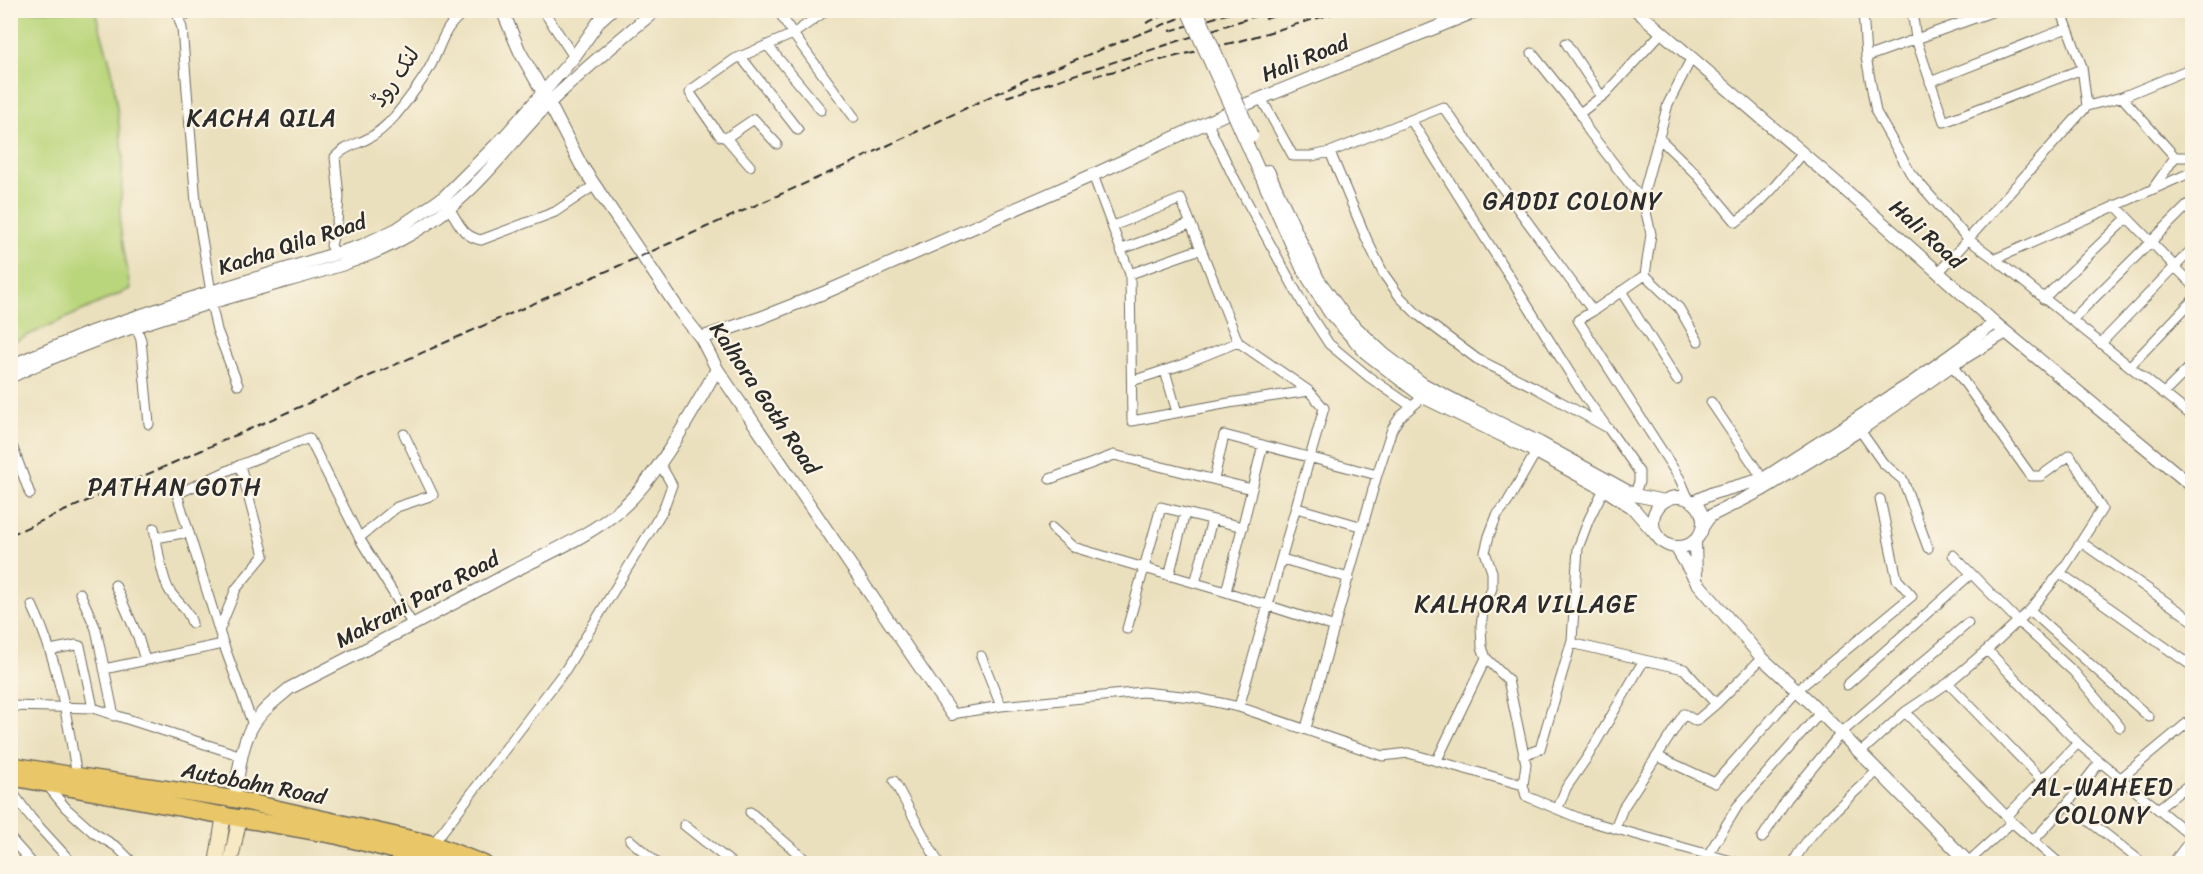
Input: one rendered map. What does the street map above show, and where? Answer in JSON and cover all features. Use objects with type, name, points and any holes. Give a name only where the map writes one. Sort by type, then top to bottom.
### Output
[{"type":"highway","name":"Autobahn Road","points":[[10,765],[234,799],[433,844],[484,864]]},
{"type":"highway","name":"Autobahn Road","points":[[10,777],[338,836],[442,862]]},
{"type":"main road","points":[[216,864],[232,816]]},
{"type":"main road","points":[[230,864],[232,816]]},
{"type":"street","points":[[194,10],[188,14],[177,12],[182,28],[196,203],[217,330],[238,385]]},
{"type":"street","name":"لنک روڈ","points":[[335,255],[331,245],[337,222],[339,197],[335,157],[342,149],[369,138],[394,117],[432,63],[445,30],[454,19],[467,10]]},
{"type":"street","name":"Kalhora Goth Road","points":[[502,10],[520,52],[581,165],[681,313],[701,338],[717,369],[952,714]]},
{"type":"street","points":[[543,10],[574,57]]},
{"type":"street","name":"Kacha Qila Road","points":[[10,366],[91,332],[211,297],[330,268],[379,250],[418,229],[449,208],[489,168],[546,97],[600,20],[611,10]]},
{"type":"street","points":[[546,97],[656,10]]},
{"type":"street","points":[[778,10],[854,117]]},
{"type":"street","points":[[750,166],[726,138],[720,136],[690,93],[691,90],[741,57],[793,34],[827,10]]},
{"type":"street","points":[[1187,10],[1318,279],[1346,318],[1384,354],[1423,384],[1540,443],[1634,495],[1665,501],[1681,497],[1691,501],[1763,479],[1857,426],[1995,323]]},
{"type":"street","points":[[1197,10],[1302,268],[1330,313],[1366,353],[1423,397],[1536,452],[1604,489],[1632,507],[1659,538],[1670,546],[1683,547],[1695,541]]},
{"type":"street","name":"Hali Road","points":[[701,338],[820,294],[1093,175],[1247,104],[1479,10]]},
{"type":"street","name":"Hali Road","points":[[1636,10],[1995,323],[2193,486]]},
{"type":"street","points":[[1863,10],[1866,57],[1876,112],[1911,174],[1969,240],[2043,299],[2073,319],[2193,416]]},
{"type":"street","points":[[1912,10],[1916,39],[1944,122],[2082,69]]},
{"type":"street","points":[[1866,57],[1997,10]]},
{"type":"street","points":[[2061,10],[2082,69],[2087,106]]},
{"type":"street","points":[[1930,81],[2067,28]]},
{"type":"street","points":[[1580,113],[1601,96],[1662,32]]},
{"type":"street","points":[[1566,43],[1601,96]]},
{"type":"street","points":[[584,45],[597,46],[598,58]]},
{"type":"street","points":[[767,45],[820,110]]},
{"type":"street","points":[[1532,53],[1580,113],[1588,130],[1646,204]]},
{"type":"street","points":[[741,57],[798,130]]},
{"type":"street","points":[[1690,59],[1668,104],[1646,188],[1651,234],[1645,274],[1578,320],[1680,479],[1691,501],[1700,511],[1703,526]]},
{"type":"street","points":[[1939,272],[2087,106],[2122,97],[2193,68]]},
{"type":"street","name":"Kacha Qila Road","points":[[10,377],[50,357],[211,297],[380,238],[444,197],[546,97]]},
{"type":"street","points":[[2122,97],[2175,157],[2193,157]]},
{"type":"street","points":[[1261,98],[1293,156],[1312,156],[1330,152],[1443,107],[1593,311]]},
{"type":"street","points":[[726,138],[754,118],[777,144]]},
{"type":"street","points":[[1411,120],[1583,394],[1639,472],[1639,482],[1634,495]]},
{"type":"street","points":[[1207,122],[1233,176],[1303,304],[1329,344],[1369,378],[1411,406]]},
{"type":"street","points":[[1659,138],[1697,175],[1736,222],[1770,194],[1802,153]]},
{"type":"street","points":[[1330,152],[1383,273],[1418,315],[1477,359],[1608,428]]},
{"type":"street","points":[[2152,189],[2175,157]]},
{"type":"street","points":[[1995,259],[2193,172]]},
{"type":"street","points":[[1093,175],[1130,274],[1132,421],[1309,391]]},
{"type":"street","points":[[449,208],[465,233],[470,238],[481,240],[555,212],[595,185]]},
{"type":"street","points":[[1113,226],[1180,199],[1238,342],[1309,391],[1324,408],[1239,707]]},
{"type":"street","points":[[2073,319],[2193,201]]},
{"type":"street","points":[[2115,205],[2193,284]]},
{"type":"street","points":[[2043,299],[2127,218]]},
{"type":"street","points":[[1122,249],[1190,224]]},
{"type":"street","points":[[1130,274],[1200,249]]},
{"type":"street","points":[[2102,342],[2193,249]]},
{"type":"street","points":[[1645,274],[1678,308],[1698,341]]},
{"type":"street","points":[[1621,291],[1677,380]]},
{"type":"street","points":[[2130,366],[2193,301]]},
{"type":"street","points":[[136,326],[141,340],[148,424]]},
{"type":"street","points":[[1696,580],[1695,541],[1710,516],[1762,490],[1857,426],[2006,332]]},
{"type":"street","points":[[1132,381],[1165,371],[1238,342]]},
{"type":"street","points":[[1860,753],[1905,712],[1948,683],[1987,650],[2030,609],[2060,573],[2102,509],[2070,455],[2041,476],[2031,476],[1952,365]]},
{"type":"street","points":[[2164,393],[2193,365]]},
{"type":"street","name":"Makrani Para Road","points":[[234,799],[242,756],[253,725],[271,704],[290,688],[413,625],[603,522],[622,507],[641,487],[683,427],[717,369]]},
{"type":"street","points":[[1165,371],[1177,412]]},
{"type":"street","points":[[1306,728],[1392,429],[1411,406],[1423,397]]},
{"type":"street","points":[[1711,402],[1763,479]]},
{"type":"street","points":[[1857,426],[1883,463],[1903,480],[1928,548]]},
{"type":"street","points":[[359,538],[397,507],[433,495],[404,434]]},
{"type":"street","points":[[1214,479],[1224,435],[1377,475]]},
{"type":"street","points":[[253,725],[223,644],[177,494],[240,465],[309,438],[359,538],[413,625]]},
{"type":"street","points":[[10,440],[30,494]]},
{"type":"street","points":[[1226,592],[1263,445]]},
{"type":"street","points":[[1536,452],[1507,503],[1497,515],[1485,552],[1492,572],[1492,588],[1482,612],[1481,626],[1482,647],[1486,658],[1508,680],[1526,764],[1523,785],[1526,796],[1581,819],[1742,864]]},
{"type":"street","points":[[1050,479],[1114,454],[1252,489]]},
{"type":"street","points":[[433,844],[566,669],[663,510],[672,485],[659,462]]},
{"type":"street","points":[[219,631],[236,589],[264,555],[240,465]]},
{"type":"street","points":[[1524,754],[1540,749],[1571,643],[1578,548],[1604,489]]},
{"type":"street","points":[[1658,756],[1715,783],[1797,690],[1912,596],[1897,579],[1880,499]]},
{"type":"street","points":[[1659,538],[1655,530],[1655,513],[1665,501]]},
{"type":"street","points":[[1127,629],[1161,507],[1243,527]]},
{"type":"street","points":[[1297,508],[1363,527]]},
{"type":"street","points":[[1169,576],[1185,513]]},
{"type":"street","points":[[1195,583],[1212,519]]},
{"type":"street","points":[[1052,528],[1073,547],[1335,627]]},
{"type":"street","points":[[188,532],[155,533],[165,582],[170,591],[185,606],[192,623]]},
{"type":"street","points":[[2081,542],[2193,620]]},
{"type":"street","points":[[1676,547],[1696,580],[1762,658],[1820,712],[1969,863],[2078,743]]},
{"type":"street","points":[[1953,555],[2018,621],[2074,672],[2120,727]]},
{"type":"street","points":[[1282,559],[1349,578]]},
{"type":"street","points":[[2060,573],[2193,666]]},
{"type":"street","points":[[1846,685],[1971,574]]},
{"type":"street","points":[[115,585],[138,637],[145,660]]},
{"type":"street","points":[[80,593],[96,629],[114,716]]},
{"type":"street","points":[[32,605],[45,633],[65,706],[76,776]]},
{"type":"street","points":[[2030,609],[2150,717]]},
{"type":"street","points":[[1762,838],[1787,800],[1841,733],[1968,624]]},
{"type":"street","points":[[1571,643],[1684,669],[1716,704]]},
{"type":"street","points":[[104,669],[223,644]]},
{"type":"street","points":[[50,650],[80,646],[93,708]]},
{"type":"street","points":[[1987,650],[2078,743],[2193,837],[2172,864]]},
{"type":"street","points":[[981,656],[1001,706]]},
{"type":"street","points":[[1437,760],[1486,658]]},
{"type":"street","points":[[1615,828],[1623,808],[1684,714],[1696,722],[1762,658]]},
{"type":"street","points":[[1558,808],[1566,788],[1588,756],[1644,660]]},
{"type":"street","points":[[1948,683],[2042,780]]},
{"type":"street","points":[[952,714],[1001,706],[1143,692],[1192,696],[1239,707],[1306,728],[1383,756],[1408,753],[1523,785]]},
{"type":"street","points":[[10,706],[93,708],[242,756]]},
{"type":"street","points":[[1708,855],[1737,807],[1820,712]]},
{"type":"street","points":[[1905,712],[2009,819],[2060,864]]},
{"type":"street","points":[[2121,778],[2193,718]]},
{"type":"street","points":[[2034,840],[2067,804],[2100,762]]},
{"type":"street","points":[[1793,864],[1798,852],[1822,825],[1877,771]]},
{"type":"street","points":[[894,781],[939,864]]},
{"type":"street","points":[[2159,808],[2193,782]]},
{"type":"street","points":[[46,783],[66,808],[94,833],[117,847],[134,864]]},
{"type":"street","points":[[10,789],[31,818],[73,864]]},
{"type":"street","points":[[2067,804],[2144,864]]},
{"type":"street","points":[[750,812],[808,863]]},
{"type":"street","points":[[684,825],[733,864]]},
{"type":"street","points":[[10,838],[33,864]]},
{"type":"street","points":[[630,840],[658,864]]},
{"type":"green space","points":[[10,11],[95,11],[112,70],[123,155],[120,225],[130,289],[11,343]]},
{"type":"railway","points":[[1146,23],[1176,10]]},
{"type":"railway","points":[[10,535],[849,164],[1027,79],[1200,10]]},
{"type":"railway","points":[[1170,31],[1240,10]]},
{"type":"railway","points":[[1006,97],[1274,10]]},
{"type":"railway","points":[[1265,19],[1294,10]]},
{"type":"railway","points":[[1094,76],[1239,41],[1346,10]]},
{"type":"district","name":"KACHA QILA","points":[[262,118]]},
{"type":"district","name":"GADDI COLONY","points":[[1573,201]]},
{"type":"district","name":"PATHAN GOTH","points":[[175,487]]},
{"type":"district","name":"KALHORA VILLAGE","points":[[1526,604]]},
{"type":"district","name":"AL-WAHEED COLONY","points":[[2103,801]]}]
